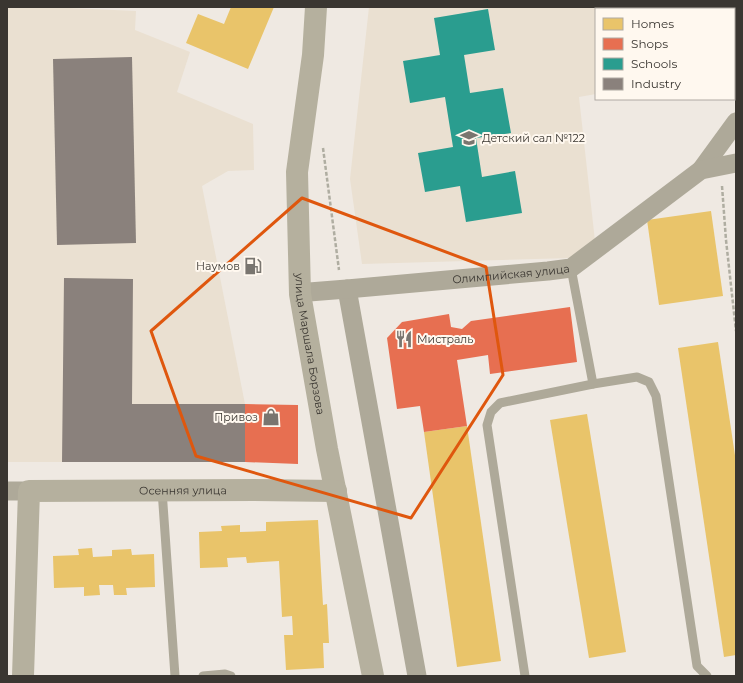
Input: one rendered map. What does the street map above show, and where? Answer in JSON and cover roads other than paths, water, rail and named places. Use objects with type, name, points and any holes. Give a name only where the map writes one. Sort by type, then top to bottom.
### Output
[{"type":"main road","name":"улица Маршала Борзова","points":[[316,7],[313,55],[297,172],[300,294],[327,449],[372,676]]},
{"type":"main road","name":"Осенняя улица","points":[[29,491],[336,491]]},
{"type":"main road","points":[[23,676],[29,491]]},
{"type":"street","points":[[702,170],[736,122]]},
{"type":"street","name":"Олимпийская улица","points":[[300,294],[571,268],[702,170],[728,164]]},
{"type":"street","points":[[347,289],[417,676]]},
{"type":"street","name":"Осенняя улица","points":[[7,491],[29,491]]},
{"type":"lane","points":[[571,268],[593,384]]},
{"type":"lane","points":[[525,676],[487,425],[491,412],[500,403],[593,384],[637,377],[648,382],[656,396],[697,666],[707,676]]},
{"type":"lane","points":[[162,490],[175,676]]},
{"type":"lane","points":[[203,676],[225,674],[231,676]]},
{"type":"place","name":"Детский сал №122","points":[[469,138]]},
{"type":"place","name":"Наумов","points":[[253,266]]},
{"type":"place","name":"Мистраль","points":[[404,339]]},
{"type":"place","name":"Привоз","points":[[271,417]]}]
